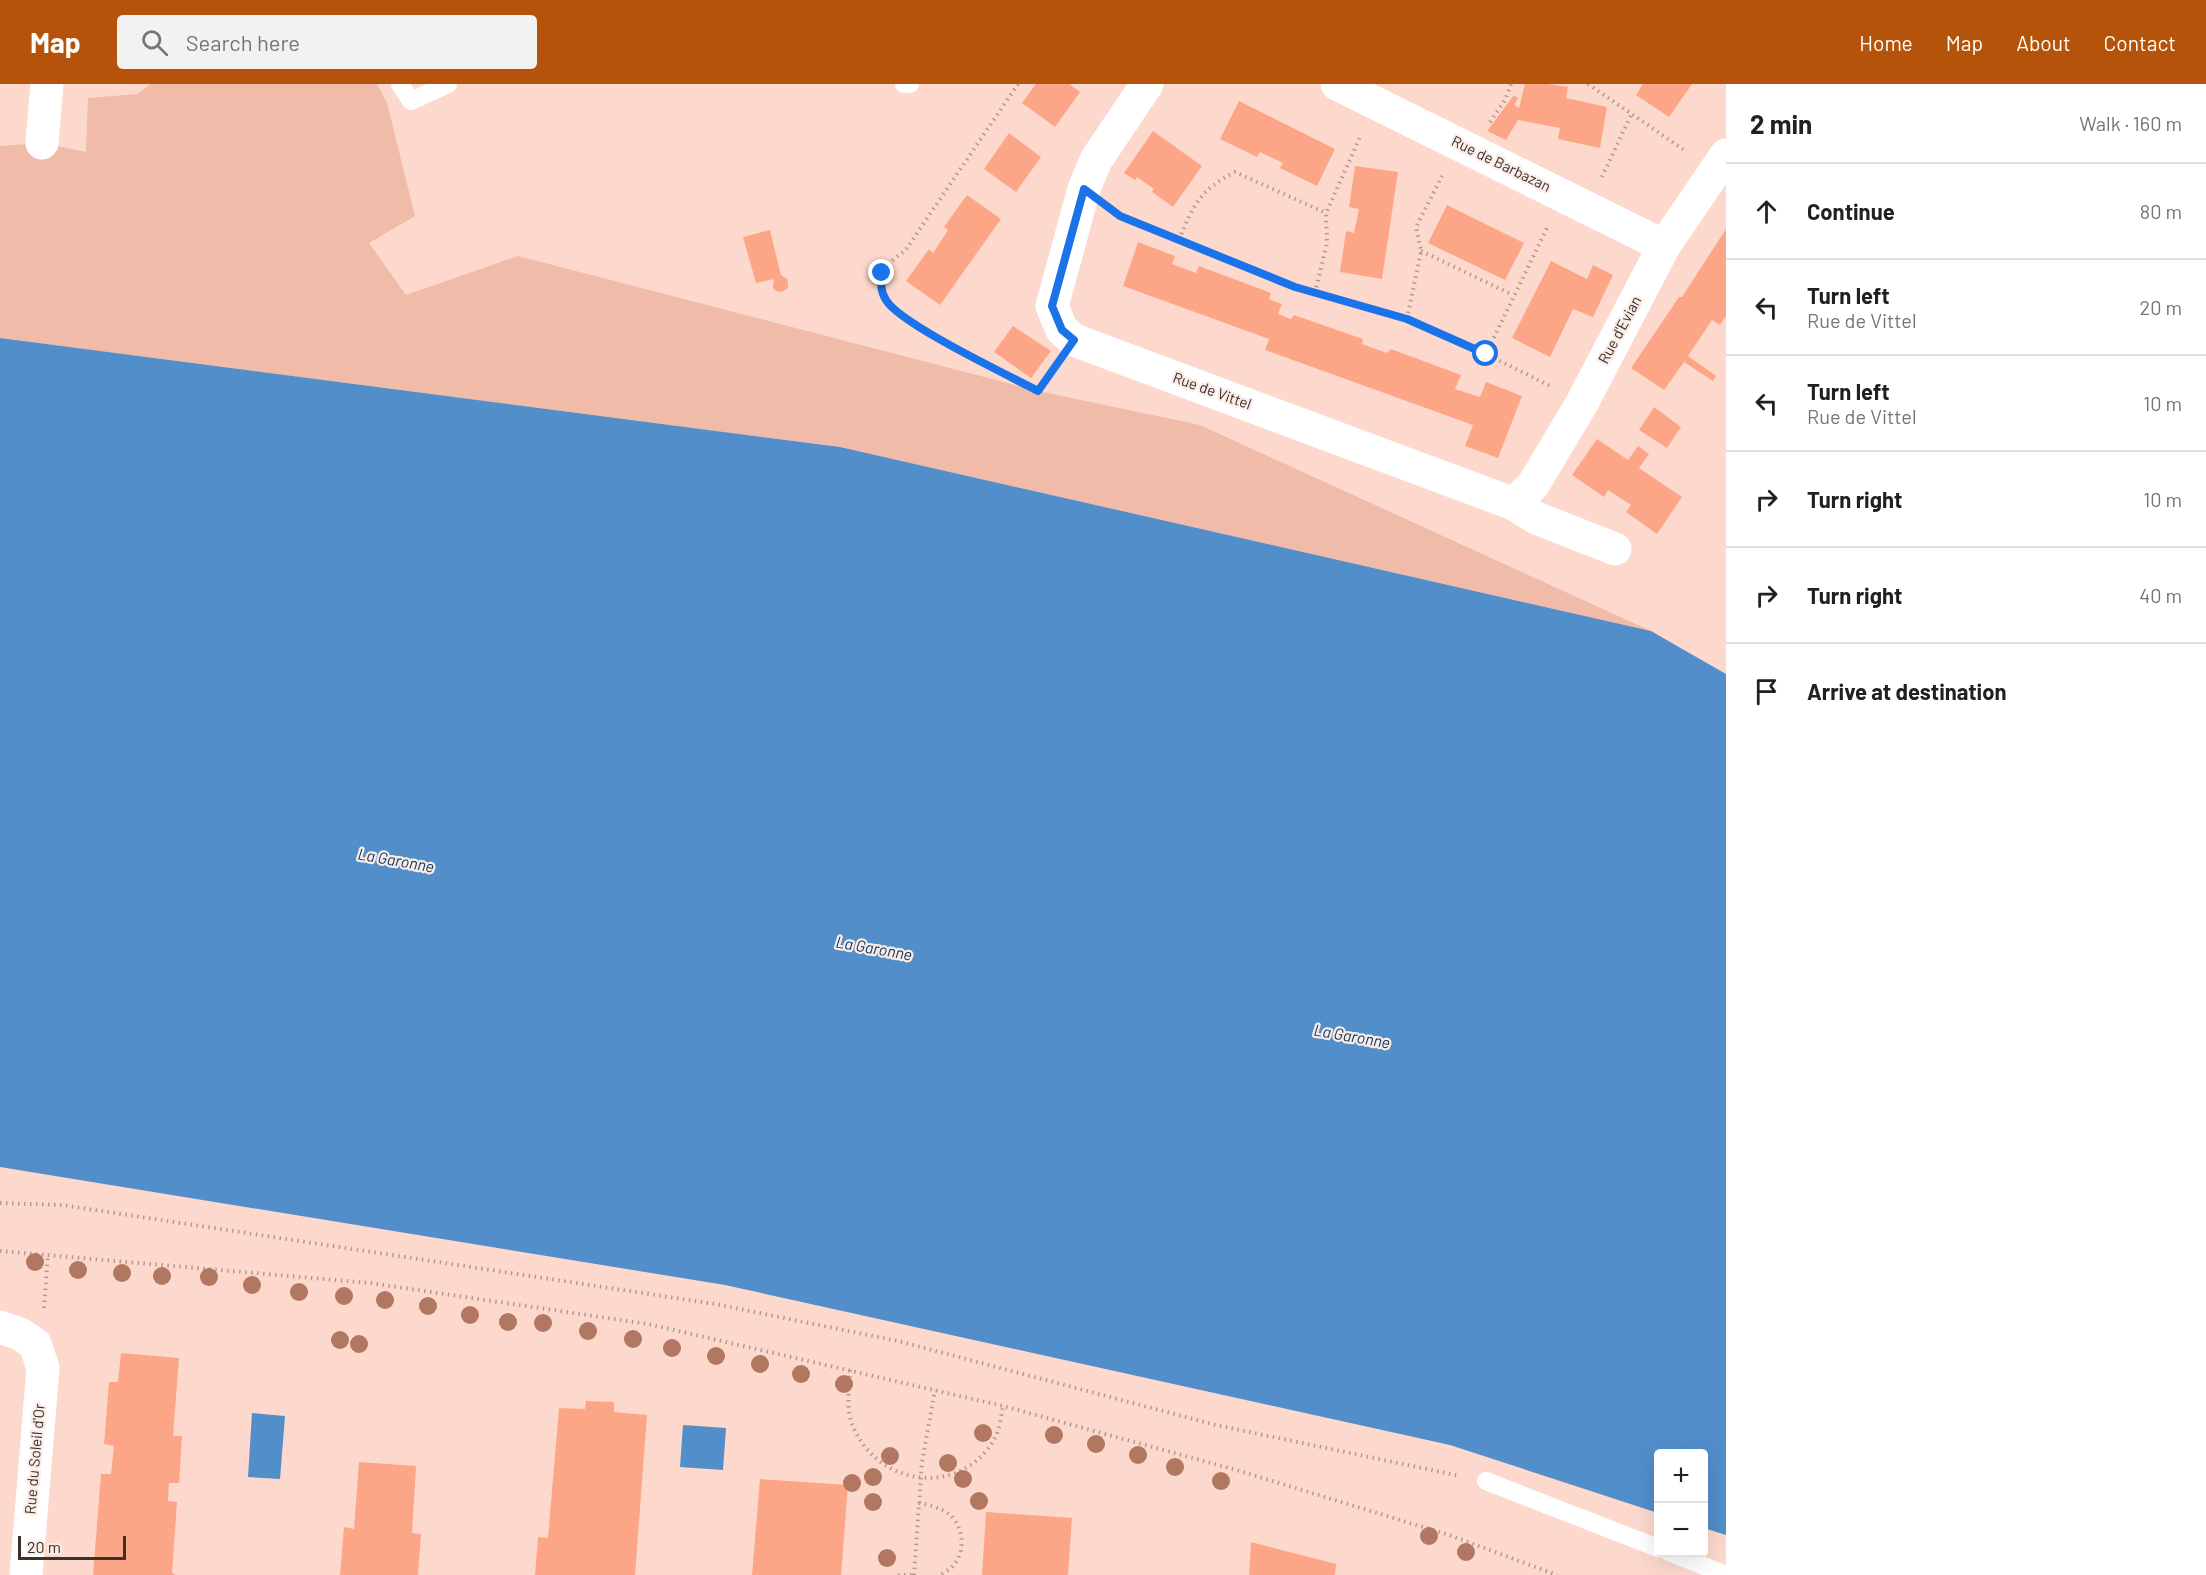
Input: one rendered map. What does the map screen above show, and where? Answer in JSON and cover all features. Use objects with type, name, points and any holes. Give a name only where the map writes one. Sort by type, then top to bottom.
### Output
[{"type":"street","points":[[42,143],[47,84]]},
{"type":"street","points":[[1074,340],[1062,330],[1052,306],[1084,189],[1096,160],[1147,84]]},
{"type":"street","name":"Rue de Barbazan","points":[[1336,84],[1664,246]]},
{"type":"street","name":"Rue d'Evian","points":[[1514,504],[1533,485],[1582,403],[1664,246],[1720,163]]},
{"type":"street","name":"Rue de Vittel","points":[[1074,340],[1514,504],[1536,518],[1615,549]]},
{"type":"street","points":[[0,1327],[20,1334],[39,1329]]},
{"type":"street","name":"Rue du Soleil d'Or","points":[[26,1575],[43,1368],[39,1329]]},
{"type":"lane","points":[[400,84],[411,101],[448,84]]},
{"type":"lane","points":[[904,84],[910,84]]},
{"type":"lane","points":[[1486,1481],[1654,1546]]},
{"type":"lane","points":[[1681,1557],[1726,1575]]},
{"type":"path","points":[[1018,84],[905,251],[891,259],[882,273],[881,287],[886,301],[909,321],[1038,391],[1074,340]]},
{"type":"path","points":[[1407,319],[1421,250],[1416,227],[1465,146],[1506,100],[1511,84]]},
{"type":"path","points":[[1588,84],[1632,115],[1720,163]]},
{"type":"path","points":[[1315,293],[1327,243],[1326,213],[1376,103]]},
{"type":"path","points":[[1486,354],[1513,295],[1632,115]]},
{"type":"path","points":[[1179,240],[1191,209],[1216,182],[1235,172],[1326,213]]},
{"type":"path","points":[[1084,189],[1120,216],[1295,287],[1407,319],[1486,354],[1582,403]]},
{"type":"path","points":[[1421,250],[1513,295]]},
{"type":"path","points":[[0,1203],[62,1205],[715,1304],[898,1341],[1216,1425],[1486,1481]]},
{"type":"path","points":[[0,1251],[382,1285],[648,1324],[1003,1406],[1251,1474],[1449,1535],[1557,1575]]},
{"type":"path","points":[[39,1329],[48,1254]]},
{"type":"path","points":[[850,1370],[850,1419],[863,1445],[878,1461],[894,1472],[920,1479],[952,1475],[982,1454],[996,1437],[1003,1406]]},
{"type":"path","points":[[898,1575],[913,1575],[920,1479],[935,1390]]},
{"type":"path","points":[[919,1503],[950,1515],[960,1529],[962,1544],[960,1555],[953,1566],[941,1575]]},
{"type":"shaded area","points":[[150,84],[377,84],[387,103],[415,216],[369,243],[406,295],[518,256],[1038,391],[1200,425],[1651,631],[840,447],[0,338],[0,146],[42,143],[86,152],[88,98],[138,94]]},
{"type":"water","name":"La Garonne","points":[[0,338],[840,447],[1651,631],[1726,674],[1726,1535],[1708,1529],[1708,1449],[1654,1449],[1654,1512],[1450,1445],[725,1285],[0,1167]]},
{"type":"water","points":[[252,1413],[285,1416],[280,1479],[248,1477]]},
{"type":"water","points":[[683,1425],[726,1428],[723,1470],[680,1467]]},
{"type":"building","points":[[1036,84],[1069,84],[1080,92],[1055,127],[1022,103]]},
{"type":"building","points":[[1525,84],[1568,87],[1566,98],[1607,107],[1600,148],[1558,139],[1560,128],[1518,120],[1506,140],[1487,131],[1514,95],[1518,98],[1514,105],[1519,108]]},
{"type":"building","points":[[1643,84],[1692,84],[1669,117],[1636,95]]},
{"type":"building","points":[[1239,101],[1335,149],[1317,186],[1280,168],[1283,163],[1260,152],[1257,157],[1220,139]]},
{"type":"building","points":[[1153,131],[1202,166],[1173,207],[1152,192],[1154,189],[1137,177],[1135,180],[1124,173]]},
{"type":"building","points":[[1009,133],[1041,157],[1016,192],[984,169]]},
{"type":"building","points":[[1355,166],[1398,172],[1382,279],[1340,272],[1346,231],[1354,233],[1359,209],[1349,207]]},
{"type":"building","points":[[967,195],[1001,219],[940,305],[906,281],[929,249],[933,253],[948,230],[944,227]]},
{"type":"building","points":[[1447,205],[1524,243],[1505,280],[1428,243]]},
{"type":"building","points":[[1726,229],[1726,316],[1720,325],[1712,320],[1688,356],[1716,376],[1713,381],[1684,362],[1664,390],[1631,368],[1679,297],[1682,297]]},
{"type":"building","points":[[770,230],[781,275],[787,279],[788,283],[788,288],[782,292],[773,288],[774,279],[756,283],[743,237]]},
{"type":"building","points":[[1138,242],[1175,256],[1172,264],[1196,273],[1199,266],[1271,293],[1269,299],[1282,304],[1278,314],[1291,319],[1294,315],[1363,339],[1362,344],[1387,353],[1391,349],[1461,375],[1455,389],[1480,397],[1486,382],[1522,396],[1498,458],[1465,446],[1473,425],[1265,350],[1269,339],[1123,286]]},
{"type":"building","points":[[1551,261],[1587,279],[1593,265],[1613,275],[1593,317],[1573,309],[1550,357],[1512,338]]},
{"type":"building","points":[[1013,326],[1051,351],[1031,378],[994,352]]},
{"type":"building","points":[[1654,407],[1681,427],[1667,448],[1639,430]]},
{"type":"building","points":[[1597,439],[1628,460],[1638,446],[1649,454],[1639,468],[1682,497],[1657,534],[1626,512],[1631,505],[1608,490],[1604,497],[1572,475]]},
{"type":"building","points":[[121,1353],[179,1358],[173,1436],[182,1436],[179,1483],[169,1483],[168,1501],[177,1502],[172,1573],[176,1575],[93,1575],[101,1474],[111,1474],[114,1446],[104,1444],[109,1382],[118,1382]]},
{"type":"building","points":[[586,1401],[614,1402],[614,1412],[647,1415],[635,1575],[535,1575],[538,1537],[548,1538],[559,1408],[585,1409]]},
{"type":"building","points":[[359,1462],[416,1466],[412,1533],[421,1534],[418,1575],[340,1575],[344,1527],[354,1529]]},
{"type":"building","points":[[760,1479],[848,1485],[841,1575],[752,1575]]},
{"type":"building","points":[[986,1512],[1072,1518],[1068,1575],[982,1575]]},
{"type":"building","points":[[1251,1542],[1336,1564],[1335,1575],[1249,1575]]},
{"type":"route","points":[[882,273],[881,287],[886,301],[909,321],[1038,391],[1074,340],[1062,330],[1052,306],[1084,189],[1120,216],[1295,287],[1407,319],[1486,354]]}]
